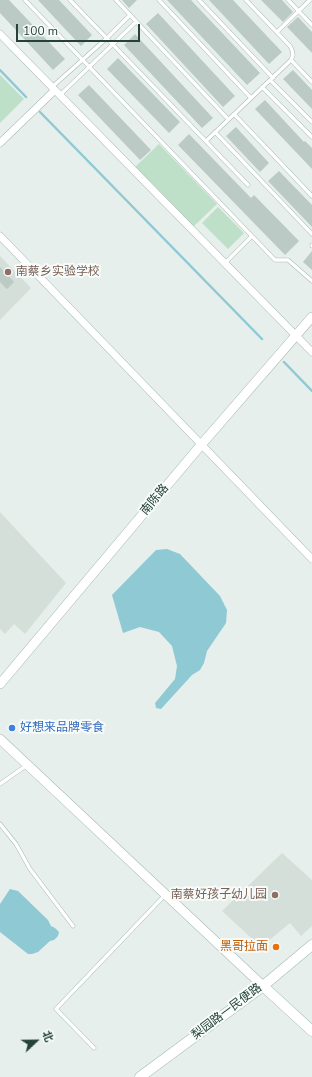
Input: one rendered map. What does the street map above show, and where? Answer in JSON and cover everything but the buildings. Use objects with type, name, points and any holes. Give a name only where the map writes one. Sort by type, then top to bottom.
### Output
[{"type":"main road","name":"梨园路一民便路","points":[[140,1077],[263,986],[312,944]]},
{"type":"main road","points":[[263,986],[312,1031]]},
{"type":"street","points":[[0,34],[312,352]]},
{"type":"street","points":[[0,143],[56,91]]},
{"type":"street","points":[[0,236],[312,559]]},
{"type":"street","name":"南陈路","points":[[0,684],[201,445],[312,316]]},
{"type":"street","points":[[0,739],[263,986]]},
{"type":"lane","points":[[24,0],[275,260],[288,260],[312,281]]},
{"type":"lane","points":[[70,0],[248,185]]},
{"type":"lane","points":[[116,0],[228,119]]},
{"type":"lane","points":[[160,0],[251,98]]},
{"type":"lane","points":[[199,0],[312,122]]},
{"type":"lane","points":[[206,141],[272,79],[291,60],[293,55],[290,46],[246,0]]},
{"type":"lane","points":[[288,0],[312,25]]},
{"type":"lane","points":[[277,32],[310,0]]},
{"type":"lane","points":[[56,91],[82,60],[130,15]]},
{"type":"lane","points":[[56,91],[89,67],[136,22]]},
{"type":"lane","points":[[291,60],[312,82]]},
{"type":"lane","points":[[262,87],[312,137]]},
{"type":"lane","points":[[234,114],[312,196]]},
{"type":"lane","points":[[215,132],[312,234]]},
{"type":"lane","points":[[225,263],[252,236]]},
{"type":"lane","points":[[0,784],[28,765]]},
{"type":"lane","points":[[0,824],[16,844],[30,869],[73,926]]},
{"type":"lane","points":[[94,1048],[56,1009],[166,894]]},
{"type":"shaded area","name":"南蔡乡实验学校","points":[[0,256],[31,288],[0,320]]},
{"type":"shaded area","points":[[0,512],[66,583],[25,634],[14,624],[5,634],[0,629]]},
{"type":"shaded area","name":"南蔡好孩子幼儿园","points":[[282,853],[312,880],[312,926],[301,936],[290,923],[261,947],[222,911]]},
{"type":"green space","points":[[0,75],[24,99],[0,123]]},
{"type":"green space","points":[[159,144],[217,204],[193,227],[135,167]]},
{"type":"green space","points":[[218,207],[244,233],[228,249],[202,223]]},
{"type":"water","points":[[167,549],[180,554],[220,596],[227,610],[226,623],[207,651],[204,663],[200,670],[192,675],[161,709],[156,708],[155,703],[175,679],[177,666],[172,646],[159,632],[140,627],[123,633],[112,595],[156,550]]},
{"type":"water","points":[[10,889],[18,891],[48,920],[51,926],[59,932],[58,936],[54,940],[50,941],[38,952],[28,954],[0,932],[0,904]]},
{"type":"waterway","points":[[0,70],[26,97]]},
{"type":"waterway","points":[[40,112],[262,339]]},
{"type":"waterway","points":[[284,362],[312,391]]},
{"type":"place","name":"南蔡乡实验学校","points":[[8,272]]},
{"type":"place","name":"好想来品牌零食","points":[[12,728]]},
{"type":"place","name":"南蔡好孩子幼儿园","points":[[275,895]]},
{"type":"place","name":"黑哥拉面","points":[[276,947]]}]
